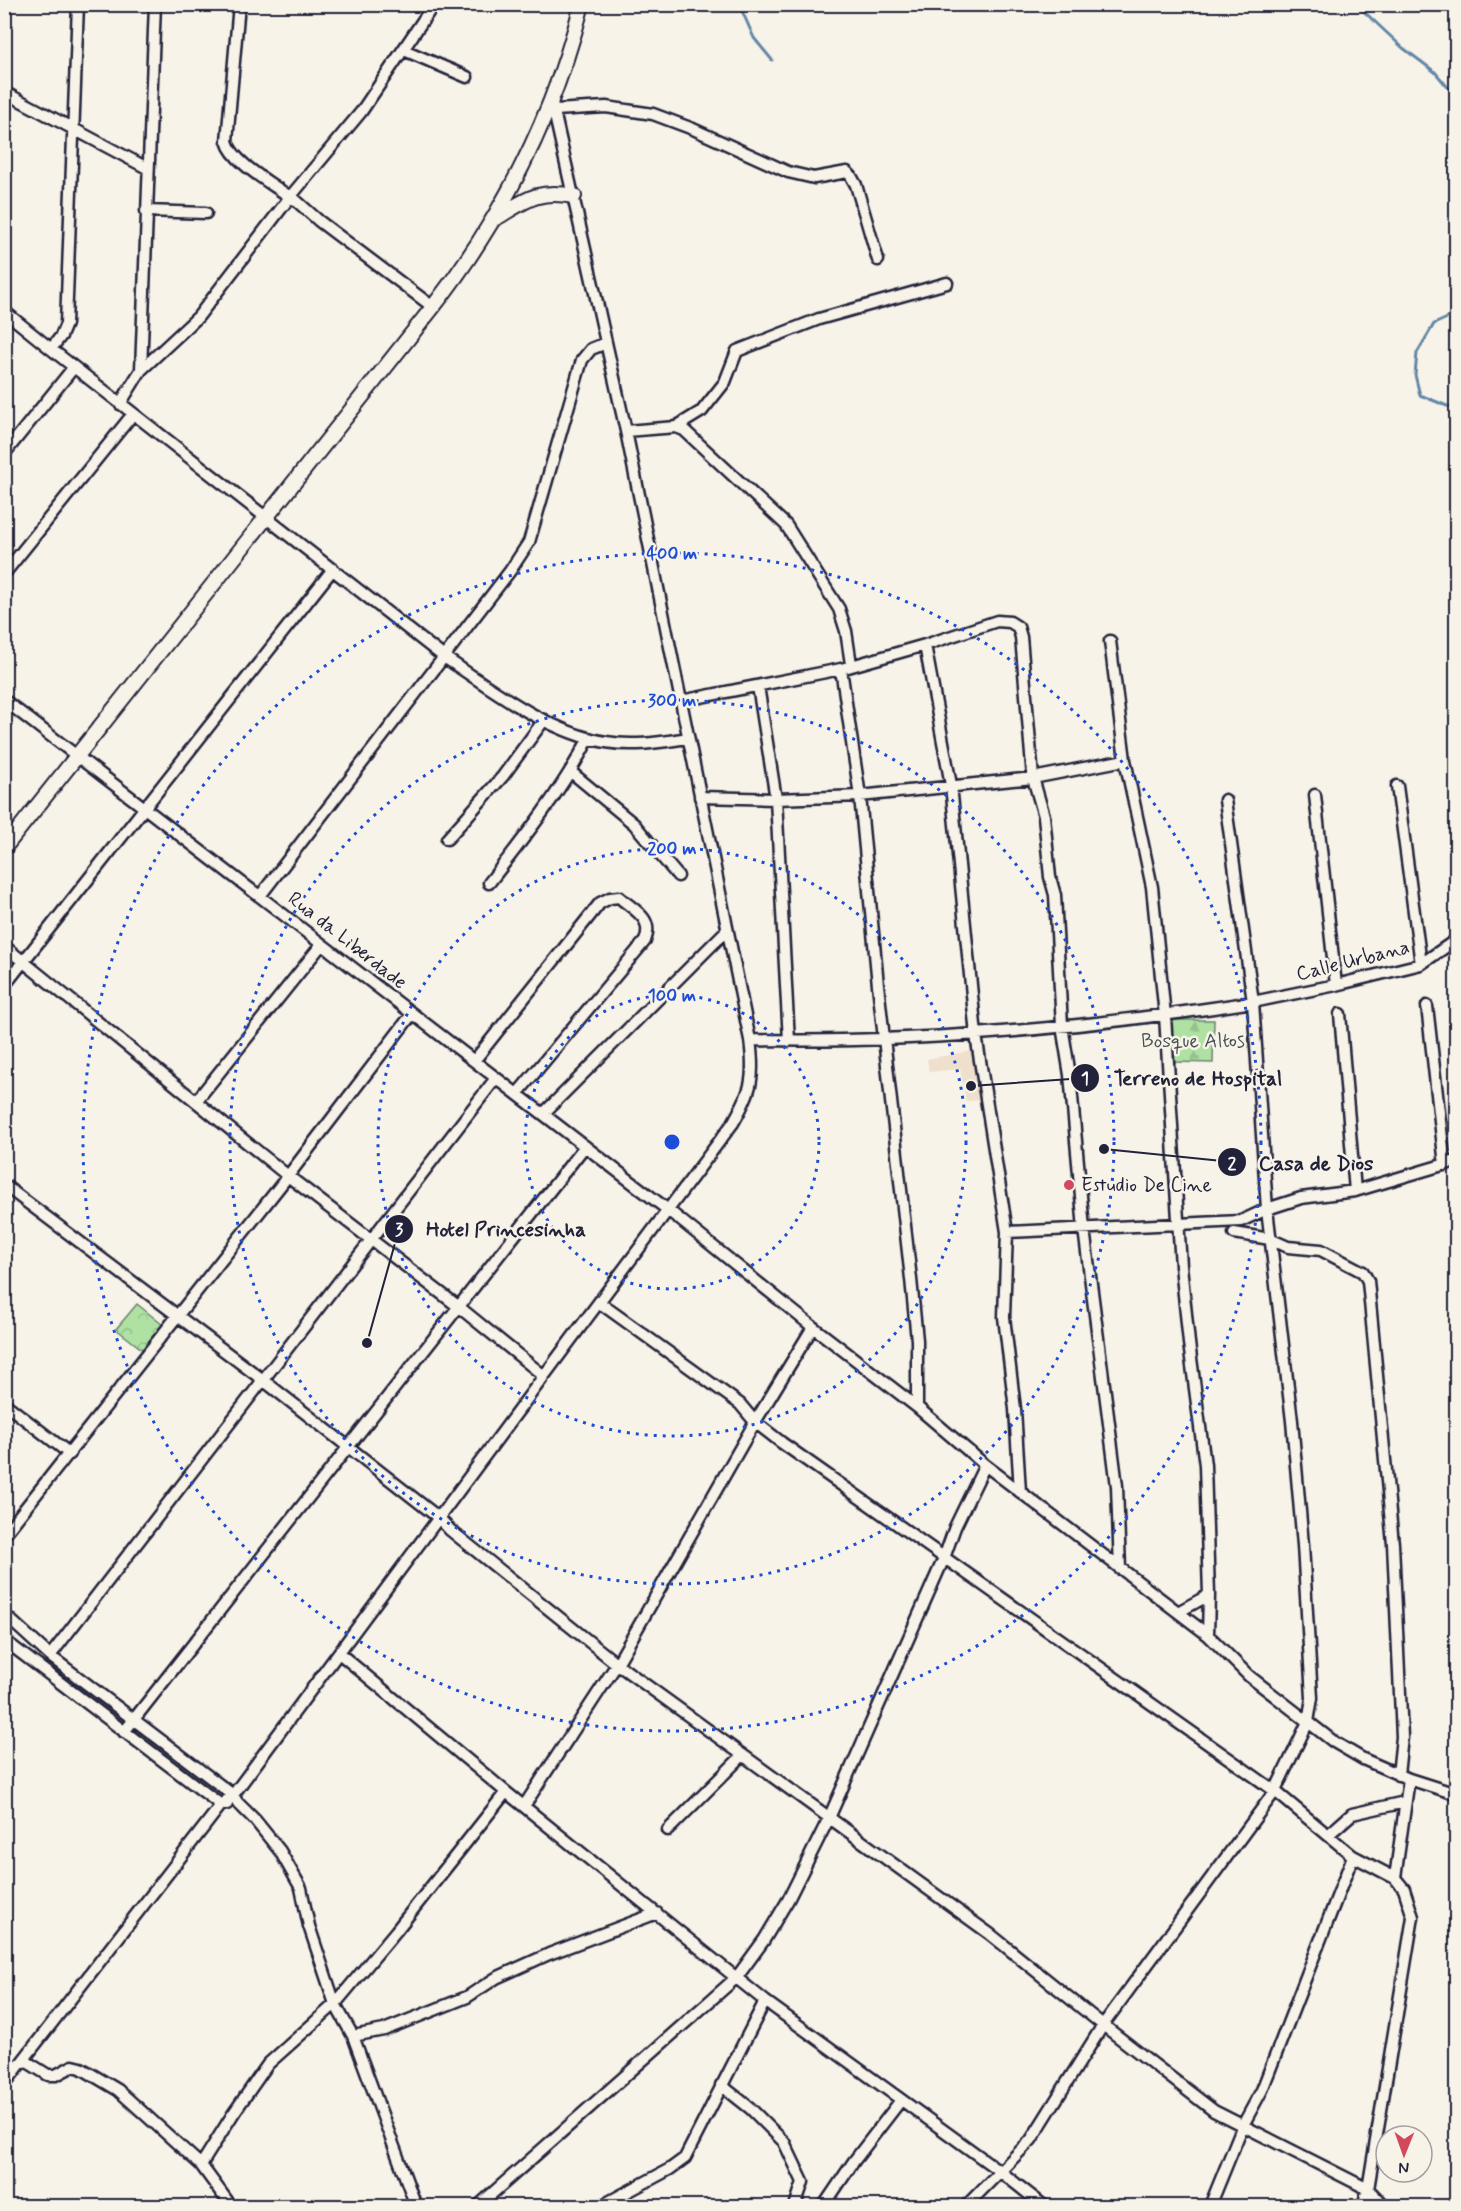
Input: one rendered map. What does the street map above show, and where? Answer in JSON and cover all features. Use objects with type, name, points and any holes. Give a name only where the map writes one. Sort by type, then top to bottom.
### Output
[{"type":"main road","points":[[4,848],[433,307],[495,219],[553,104],[582,4]]},
{"type":"main road","points":[[495,219],[521,202],[539,195],[555,193],[574,196]]},
{"type":"street","points":[[51,350],[66,324],[78,4]]},
{"type":"street","points":[[141,370],[155,4]]},
{"type":"street","points":[[239,4],[227,141],[230,151],[291,197],[319,222],[433,307]]},
{"type":"street","points":[[120,404],[141,370],[198,317],[291,197],[361,112],[434,4]]},
{"type":"street","points":[[404,50],[467,77]]},
{"type":"street","points":[[4,92],[147,168]]},
{"type":"street","points":[[4,2085],[221,1805],[235,1798],[339,1653],[733,1124],[745,1101],[753,1076],[750,1040],[626,431],[553,104],[653,114],[693,129],[788,172],[814,178],[847,172],[856,185],[878,260]]},
{"type":"street","points":[[146,211],[206,213]]},
{"type":"street","points":[[676,427],[702,411],[724,382],[737,351],[819,319],[947,283]]},
{"type":"street","points":[[4,310],[51,350],[264,518],[333,569],[444,657],[497,692],[544,720],[589,738],[606,742],[643,744],[688,738]]},
{"type":"street","points":[[260,896],[510,571],[529,542],[582,360],[591,349],[606,343]]},
{"type":"street","points":[[4,454],[74,368]]},
{"type":"street","points":[[4,574],[133,414]]},
{"type":"street","points":[[626,431],[676,427],[684,430],[786,525],[839,609],[846,631],[851,664]]},
{"type":"street","points":[[4,986],[333,569]]},
{"type":"street","points":[[681,701],[841,669],[851,664],[925,645],[997,621],[1010,622],[1018,627],[1021,637],[1033,778],[1044,816],[1050,877],[1055,895],[1062,1026],[1068,1055],[1084,1229],[1117,1486],[1120,1569]]},
{"type":"street","points":[[1110,642],[1125,760],[1152,887],[1165,1016],[1188,1337],[1205,1464],[1208,1635]]},
{"type":"street","points":[[925,645],[951,785],[976,1035],[1007,1232],[1004,1317],[1016,1409],[1020,1492]]},
{"type":"street","points":[[841,669],[860,796],[917,1340],[917,1407]]},
{"type":"street","points":[[758,686],[776,800],[789,1041]]},
{"type":"street","name":"Rua da Liberdade","points":[[4,700],[668,1210],[917,1407],[1020,1492],[1208,1635],[1249,1676],[1334,1742],[1363,1759],[1404,1777],[1456,1794]]},
{"type":"street","points":[[447,839],[503,776],[544,720]]},
{"type":"street","points":[[489,883],[531,830],[571,772],[589,738]]},
{"type":"street","points":[[700,797],[776,800],[860,796],[1033,778],[1125,760]]},
{"type":"street","points":[[571,772],[634,824],[678,876]]},
{"type":"street","points":[[1397,786],[1421,964]]},
{"type":"street","points":[[1315,795],[1336,985]]},
{"type":"street","points":[[966,2206],[1031,2140],[1103,2025],[1275,1791],[1308,1722],[1312,1698],[1303,1545],[1292,1421],[1267,1209],[1253,1002],[1225,800]]},
{"type":"street","points":[[474,1061],[600,903],[619,897],[647,921],[649,931],[645,941],[517,1094]]},
{"type":"street","points":[[543,1114],[727,930]]},
{"type":"street","name":"Calle Urbana","points":[[750,1040],[885,1041],[976,1035],[1165,1016],[1253,1002],[1421,964],[1456,940]]},
{"type":"street","points":[[197,1100],[322,944]]},
{"type":"street","points":[[4,946],[288,1176],[459,1307],[544,1376]]},
{"type":"street","points":[[1426,1006],[1445,1165]]},
{"type":"street","points":[[4,1535],[288,1176],[412,1014]]},
{"type":"street","points":[[1340,1014],[1355,1191]]},
{"type":"street","points":[[50,1656],[496,1078]]},
{"type":"street","points":[[124,1732],[585,1146]]},
{"type":"street","points":[[1007,1232],[1179,1226],[1240,1221],[1301,1198],[1355,1191],[1456,1161]]},
{"type":"street","points":[[4,1185],[349,1447],[617,1664],[990,1934],[1214,2111],[1368,2189],[1384,2206]]},
{"type":"street","points":[[1234,1233],[1270,1239],[1288,1247],[1321,1250],[1363,1272],[1368,1281],[1393,1544],[1404,1777],[1405,1802],[1395,1878]]},
{"type":"street","points":[[600,1303],[740,1404],[755,1422],[782,1443],[1275,1791],[1353,1856],[1395,1878],[1404,1889],[1413,1917],[1368,2189],[1363,2206]]},
{"type":"street","points":[[524,1806],[617,1664],[755,1422],[813,1327]]},
{"type":"street","points":[[4,1403],[70,1454]]},
{"type":"street","points":[[478,2206],[737,1977],[764,1940],[788,1900],[829,1818],[944,1558],[955,1527],[986,1465]]},
{"type":"street","points":[[1178,1612],[1209,1595]]},
{"type":"street","points":[[4,1614],[50,1656],[235,1798],[280,1851],[302,1888],[309,1926],[335,2004],[354,2036],[416,2206]]},
{"type":"street","points":[[4,1640],[221,1805]]},
{"type":"street","points":[[339,1653],[506,1792],[765,2001],[1001,2172],[1044,2206]]},
{"type":"street","points":[[668,1830],[743,1755]]},
{"type":"street","points":[[201,2165],[268,2064],[335,2004],[506,1792]]},
{"type":"street","points":[[1328,1835],[1352,1814],[1405,1802]]},
{"type":"street","points":[[1210,2206],[1243,2125],[1262,2090],[1353,1856]]},
{"type":"street","points":[[354,2036],[384,2030],[467,1997],[496,1978],[538,1959],[657,1913]]},
{"type":"street","points":[[601,2206],[670,2169],[685,2158],[765,2001]]},
{"type":"street","points":[[24,2060],[48,2074],[56,2075],[73,2066],[81,2068],[118,2090],[201,2165],[231,2206]]},
{"type":"street","points":[[721,2085],[750,2108],[784,2142],[803,2182],[795,2206]]},
{"type":"street","points":[[825,2204],[854,2161],[901,2100]]},
{"type":"shaded area","points":[[972,1051],[980,1100],[966,1101],[960,1069],[929,1072],[927,1059]]},
{"type":"green space","name":"Bosque Altos","points":[[1171,1020],[1214,1020],[1213,1063],[1174,1062]]},
{"type":"green space","points":[[137,1304],[163,1325],[143,1350],[116,1329]]},
{"type":"waterway","points":[[739,4],[754,38],[772,60]]},
{"type":"waterway","points":[[1356,4],[1403,48],[1435,72],[1456,97]]},
{"type":"waterway","points":[[1456,314],[1434,324],[1417,353],[1415,375],[1420,395],[1447,406],[1456,407]]},
{"type":"place","name":"Terreno de Hospital","points":[[971,1086]]},
{"type":"place","name":"Casa de Dios","points":[[1104,1149]]},
{"type":"place","name":"Estudio De Cine","points":[[1069,1185]]},
{"type":"place","name":"Hotel Princesinha","points":[[367,1343]]}]
